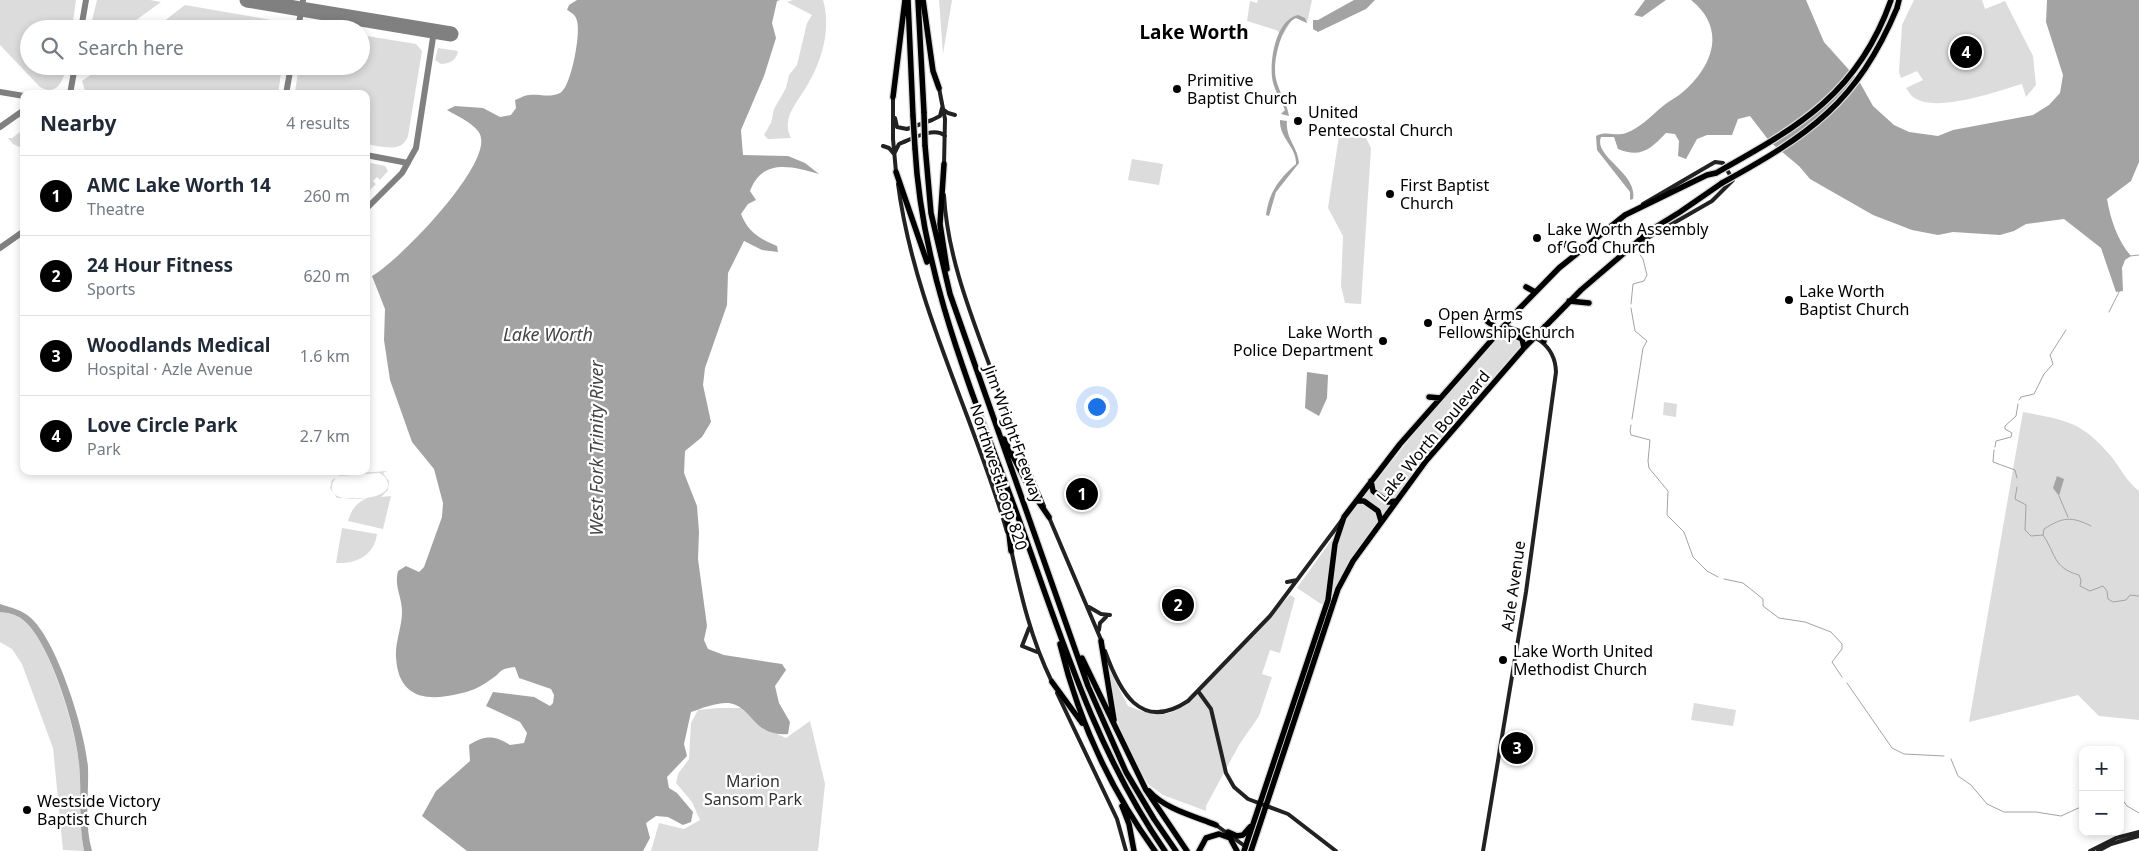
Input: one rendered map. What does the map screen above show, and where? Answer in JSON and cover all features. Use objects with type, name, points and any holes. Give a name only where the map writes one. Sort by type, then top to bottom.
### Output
[{"type":"highway","points":[[893,97],[907,0]]},
{"type":"highway","name":"Jim Wright Freeway","points":[[907,0],[915,148],[923,223],[934,278],[980,414],[1083,697],[1104,748],[1131,799],[1165,851]]},
{"type":"highway","name":"Jim Wright Freeway","points":[[918,0],[925,145],[931,213],[947,284],[1099,714],[1126,772],[1154,820],[1176,851]]},
{"type":"highway","points":[[923,0],[933,71],[939,88]]},
{"type":"highway","points":[[1625,215],[1706,174],[1716,173],[1794,128],[1834,95],[1868,49],[1891,0]]},
{"type":"highway","points":[[1633,247],[1651,230],[1722,182],[1796,140],[1827,114],[1846,94],[1868,64],[1886,32],[1900,0]]},
{"type":"highway","points":[[944,164],[940,224],[947,284]]},
{"type":"highway","points":[[896,172],[934,278]]},
{"type":"highway","name":"Lake Worth Boulevard","points":[[1247,850],[1254,822],[1263,804],[1328,600],[1335,544],[1344,517],[1400,444],[1535,292],[1580,250],[1625,215]]},
{"type":"highway","points":[[1605,221],[1613,224]]},
{"type":"highway","points":[[1565,244],[1570,250],[1580,250]]},
{"type":"highway","name":"Lake Worth Boulevard","points":[[1247,850],[1303,694],[1302,683],[1340,584],[1351,564],[1439,444],[1524,348],[1569,301],[1633,247]]},
{"type":"highway","points":[[1526,287],[1535,292]]},
{"type":"highway","points":[[1569,301],[1589,303]]},
{"type":"highway","points":[[1488,322],[1494,326],[1497,334],[1519,337],[1524,342],[1524,348]]},
{"type":"highway","points":[[1544,341],[1546,325]]},
{"type":"highway","points":[[982,385],[988,394],[1003,437],[1025,480],[1049,517]]},
{"type":"highway","points":[[1429,397],[1440,398]]},
{"type":"highway","points":[[980,414],[980,420],[994,464],[1012,551]]},
{"type":"highway","points":[[1371,481],[1373,491],[1387,502],[1396,501]]},
{"type":"highway","points":[[1356,501],[1364,500],[1378,510],[1381,522]]},
{"type":"highway","points":[[1045,592],[1071,686],[1093,744]]},
{"type":"highway","points":[[1101,640],[1115,730]]},
{"type":"highway","points":[[1074,643],[1141,782],[1187,851]]},
{"type":"highway","points":[[1052,682],[1071,707],[1093,744],[1120,797],[1155,851]]},
{"type":"highway","points":[[1141,782],[1155,797],[1166,804],[1216,825]]},
{"type":"highway","points":[[1120,797],[1129,824],[1134,851]]},
{"type":"highway","points":[[1228,832],[1243,835],[1254,822]]},
{"type":"highway","points":[[1199,851],[1203,841],[1215,834],[1230,838],[1237,851]]},
{"type":"main road","name":"Northwest Loop 820","points":[[939,88],[945,136],[944,198],[948,226],[965,296],[1021,455],[1101,640]]},
{"type":"main road","name":"Northwest Loop 820","points":[[893,97],[896,172],[909,239],[931,316],[1000,510],[1012,551],[1029,628],[1037,652],[1117,819],[1126,851]]},
{"type":"main road","points":[[893,114],[897,127],[907,129],[937,118],[943,108],[948,113],[955,115]]},
{"type":"main road","points":[[883,146],[889,148],[894,154],[899,144],[934,131],[941,132],[945,136]]},
{"type":"main road","name":"Lake Worth Boulevard","points":[[1625,215],[1715,162],[1723,163],[1733,180],[1712,201],[1633,247]]},
{"type":"main road","points":[[1505,326],[1544,341]]},
{"type":"main road","name":"Azle Avenue","points":[[1486,850],[1527,584],[1556,372],[1554,355],[1544,341]]},
{"type":"main road","name":"Lake Worth Boulevard","points":[[1101,640],[1119,687],[1125,696],[1140,707],[1158,712],[1172,710],[1188,701],[1260,628],[1344,517]]},
{"type":"main road","points":[[1287,582],[1297,580]]},
{"type":"main road","points":[[1088,607],[1108,616],[1099,627],[1101,640]]},
{"type":"main road","points":[[1029,628],[1022,646],[1037,652]]},
{"type":"main road","points":[[1198,691],[1211,709],[1216,722],[1228,777],[1241,794],[1288,814],[1336,851]]},
{"type":"main road","points":[[1216,825],[1228,832],[1247,850]]},
{"type":"main road","points":[[2090,851],[2116,838],[2139,834]]},
{"type":"main road","points":[[2098,851],[2139,834]]},
{"type":"green space","points":[[0,0],[76,0],[73,20],[20,20],[20,66],[0,45]]},
{"type":"green space","points":[[97,0],[150,0],[161,2],[136,20],[92,20]]},
{"type":"green space","points":[[793,0],[823,0],[826,31],[822,52],[814,73],[789,116],[788,130],[791,138],[768,139],[764,135],[771,123],[774,109],[786,88],[789,75],[797,65],[807,23],[812,15],[787,2]]},
{"type":"green space","points":[[939,0],[952,0],[943,54]]},
{"type":"green space","points":[[1258,0],[1312,0],[1307,23],[1296,18],[1292,19],[1283,35],[1276,30],[1247,21],[1250,1],[1257,3]]},
{"type":"green space","points":[[1914,0],[1982,0],[1985,9],[2005,1],[2033,56],[2036,85],[2026,97],[2022,84],[1983,96],[1951,102],[1923,102],[1913,97],[1906,88],[1923,80],[1917,71],[1901,78],[1899,72],[1902,25]]},
{"type":"green space","points":[[185,5],[271,20],[166,20]]},
{"type":"green space","points":[[370,36],[416,44],[422,51],[408,136],[405,142],[396,147],[390,148],[370,145],[370,90],[295,90],[298,75],[370,75]]},
{"type":"green space","points":[[438,48],[458,51],[452,61],[441,64],[435,60]]},
{"type":"green space","points":[[29,75],[64,75],[59,86],[51,90],[40,87]]},
{"type":"green space","points":[[90,75],[281,75],[279,90],[85,90],[82,81]]},
{"type":"green space","points":[[1340,129],[1363,132],[1371,148],[1361,304],[1345,303],[1341,286],[1343,236],[1328,208]]},
{"type":"green space","points":[[20,132],[20,147],[13,144],[8,138],[12,138]]},
{"type":"green space","points":[[1132,159],[1163,164],[1159,185],[1128,180]]},
{"type":"green space","points":[[370,163],[385,166],[388,171],[380,180],[377,177],[373,181],[376,184],[370,190]]},
{"type":"green space","points":[[1502,333],[1521,339],[1522,344],[1424,459],[1350,560],[1330,601],[1321,604],[1297,588],[1347,518],[1424,421]]},
{"type":"green space","points":[[1664,402],[1677,404],[1676,417],[1663,415]]},
{"type":"green space","points":[[2023,412],[2061,420],[2090,435],[2110,455],[2130,483],[2139,491],[2139,720],[2099,716],[2078,695],[1969,722]]},
{"type":"green space","points":[[387,471],[383,473],[389,481],[388,490],[381,497],[391,496],[383,529],[348,521],[357,504],[367,498],[365,498],[375,496],[386,490],[387,481],[379,473],[370,474],[370,472]]},
{"type":"green space","points":[[337,477],[333,481],[332,491],[330,488],[332,480]]},
{"type":"green space","points":[[342,528],[377,534],[375,542],[368,553],[357,560],[336,563]]},
{"type":"green space","points":[[1290,595],[1295,598],[1280,653],[1270,650],[1262,674],[1272,677],[1259,716],[1239,745],[1206,806],[1206,811],[1163,795],[1148,784],[1120,733],[1109,669],[1128,706],[1152,714],[1172,712],[1188,704]]},
{"type":"green space","points":[[0,612],[19,617],[32,630],[42,645],[60,686],[77,748],[81,829],[84,851],[63,850],[53,748],[22,664],[12,649],[0,642]]},
{"type":"green space","points":[[1694,703],[1736,710],[1733,726],[1691,720]]},
{"type":"green space","name":"Marion Sansom Park","points":[[741,708],[763,728],[786,738],[810,721],[825,784],[818,851],[651,851],[659,823],[684,829],[700,820],[692,802],[676,783],[678,774],[689,759],[691,723],[698,710]]},
{"type":"water","name":"Lake Worth","points":[[577,0],[780,0],[777,1],[772,23],[776,38],[764,76],[741,130],[743,155],[788,156],[805,163],[819,174],[788,167],[770,169],[762,173],[755,180],[750,191],[756,200],[748,204],[741,214],[747,226],[765,241],[777,246],[778,252],[762,250],[744,241],[728,273],[727,305],[705,368],[703,385],[711,422],[702,437],[685,451],[684,473],[697,506],[699,532],[698,559],[707,626],[704,640],[708,649],[724,655],[782,664],[786,670],[775,686],[779,703],[790,722],[788,734],[776,734],[760,727],[743,710],[729,703],[715,704],[691,712],[684,744],[687,756],[667,777],[669,788],[677,793],[693,812],[691,822],[683,825],[668,817],[656,816],[646,823],[650,838],[643,851],[467,851],[422,816],[436,791],[470,761],[469,745],[485,738],[499,739],[510,745],[524,743],[527,733],[520,722],[486,706],[493,692],[534,697],[550,706],[553,703],[554,695],[551,689],[519,678],[515,667],[503,670],[475,689],[446,696],[435,697],[415,694],[402,681],[396,657],[402,612],[397,582],[398,571],[406,566],[419,572],[424,567],[442,517],[443,503],[434,469],[412,442],[390,380],[384,340],[385,309],[372,276],[401,253],[439,213],[470,171],[479,153],[481,138],[477,129],[447,110],[455,106],[483,108],[500,117],[511,115],[516,108],[515,100],[527,95],[548,96],[560,93],[564,89],[574,60],[578,37],[578,27],[574,14],[567,10],[569,5]]},
{"type":"water","points":[[1354,0],[1375,0],[1366,9],[1318,32],[1313,29],[1313,20],[1318,20]]},
{"type":"water","points":[[1645,0],[1666,0],[1642,17],[1634,15]]},
{"type":"water","points":[[1691,0],[1806,0],[1824,42],[1859,81],[1873,106],[1894,125],[1909,132],[1938,136],[1953,130],[2033,115],[2049,105],[2060,93],[2063,75],[2046,22],[2047,0],[2139,0],[2139,162],[2131,181],[2107,199],[2115,229],[2122,244],[2131,256],[2125,260],[2122,268],[2123,291],[2116,292],[2101,248],[2064,219],[2026,224],[2014,231],[2000,235],[1953,232],[1938,235],[1912,230],[1873,215],[1810,179],[1799,166],[1770,142],[1750,116],[1738,119],[1732,135],[1707,135],[1697,139],[1686,159],[1678,156],[1679,141],[1675,134],[1666,133],[1650,148],[1633,153],[1618,149],[1614,137],[1601,137],[1600,144],[1603,151],[1629,181],[1633,190],[1633,199],[1630,200],[1630,192],[1597,150],[1596,136],[1600,134],[1622,134],[1636,128],[1682,93],[1703,69],[1709,58],[1712,34],[1709,22],[1702,11]]},
{"type":"water","points":[[1298,15],[1305,18],[1307,23],[1296,18],[1286,28],[1279,45],[1275,64],[1276,79],[1289,116],[1281,114],[1285,110],[1275,90],[1272,60],[1276,41],[1284,24],[1290,18]]},
{"type":"water","points":[[1280,120],[1287,121],[1288,132],[1299,163],[1276,192],[1269,216],[1266,215],[1267,207],[1272,193],[1296,164],[1294,152],[1282,132]]},
{"type":"water","points":[[1307,372],[1328,375],[1327,398],[1319,416],[1305,408]]},
{"type":"water","points":[[2057,476],[2064,479],[2059,496],[2053,488]]},
{"type":"water","points":[[0,604],[24,613],[41,630],[51,647],[68,688],[86,751],[88,767],[87,820],[92,851],[84,851],[81,829],[80,774],[77,748],[60,686],[42,645],[32,630],[19,617],[0,612]]},
{"type":"waterway","points":[[1631,304],[1633,284],[1644,281],[1647,275],[1643,259],[1636,249]]},
{"type":"waterway","points":[[2130,256],[2139,255]]},
{"type":"waterway","points":[[2109,312],[2120,290]]},
{"type":"waterway","points":[[1631,308],[1635,331],[1647,341],[1643,348],[1632,419]]},
{"type":"waterway","points":[[2019,400],[2021,397],[2034,394],[2044,374],[2053,364],[2050,355],[2066,330]]},
{"type":"waterway","points":[[1995,447],[1996,441],[2011,437],[2012,433],[2005,429],[2005,426],[2016,416],[2018,404]]},
{"type":"waterway","points":[[1631,425],[1631,435],[1650,440],[1649,468],[1668,491],[1667,515],[1684,532],[1693,557],[1707,571],[1718,577]]},
{"type":"waterway","points":[[1994,450],[1993,462],[2015,470],[2017,478]]},
{"type":"waterway","points":[[2017,487],[2015,499],[2026,505],[2025,530],[2031,536],[2043,535],[2056,560],[2064,568],[2079,575],[2081,580],[2080,586],[2090,591],[2103,586],[2107,591],[2108,599],[2113,602],[2126,600],[2130,595],[2139,596]]},
{"type":"waterway","points":[[2059,496],[2068,517]]},
{"type":"waterway","points":[[2043,535],[2044,529],[2067,519],[2091,526]]},
{"type":"waterway","points":[[1724,579],[1743,583],[1763,599],[1763,606],[1779,618],[1805,622],[1831,632],[1842,644],[1842,649],[1832,662],[1842,677]]},
{"type":"waterway","points":[[1847,683],[1892,748],[1904,754],[1944,756]]},
{"type":"waterway","points":[[1951,759],[1958,776],[1971,785],[1987,804],[2004,812],[2036,812],[2061,816],[2079,808]]},
{"type":"waterway","points":[[2124,802],[2127,806],[2139,813]]},
{"type":"taxiway","points":[[83,20],[86,0]]},
{"type":"taxiway","points":[[300,20],[303,0]]},
{"type":"taxiway","points":[[370,205],[402,173],[416,148],[434,31]]},
{"type":"taxiway","points":[[71,90],[73,75]]},
{"type":"taxiway","points":[[287,90],[289,75]]},
{"type":"taxiway","points":[[0,92],[20,95]]},
{"type":"taxiway","points":[[0,127],[20,113]]},
{"type":"taxiway","points":[[370,156],[408,163]]},
{"type":"taxiway","points":[[0,248],[20,234]]},
{"type":"runway","points":[[247,0],[367,20]]},
{"type":"runway","points":[[370,20],[451,34]]},
{"type":"place","name":"Love Circle Park","points":[[1966,52]]},
{"type":"place","name":"Primitive Baptist Church","points":[[1177,89]]},
{"type":"place","name":"United Pentecostal Church","points":[[1298,121]]},
{"type":"place","name":"First Baptist Church","points":[[1390,194]]},
{"type":"place","name":"Lake Worth Assembly of God Church","points":[[1537,238]]},
{"type":"place","name":"Lake Worth Baptist Church","points":[[1789,300]]},
{"type":"place","name":"Open Arms Fellowship Church","points":[[1428,323]]},
{"type":"place","name":"Lake Worth Police Department","points":[[1383,341]]},
{"type":"place","name":"AMC Lake Worth 14","points":[[1082,494]]},
{"type":"place","name":"24 Hour Fitness","points":[[1178,605]]},
{"type":"place","name":"Lake Worth United Methodist Church","points":[[1503,660]]},
{"type":"place","name":"Woodlands Medical","points":[[1517,748]]},
{"type":"place","name":"Westside Victory Baptist Church","points":[[27,810]]},
{"type":"district","name":"Lake Worth","points":[[1194,32]]},
{"type":"water label","name":"West Fork Trinity River","points":[[597,448]]}]
